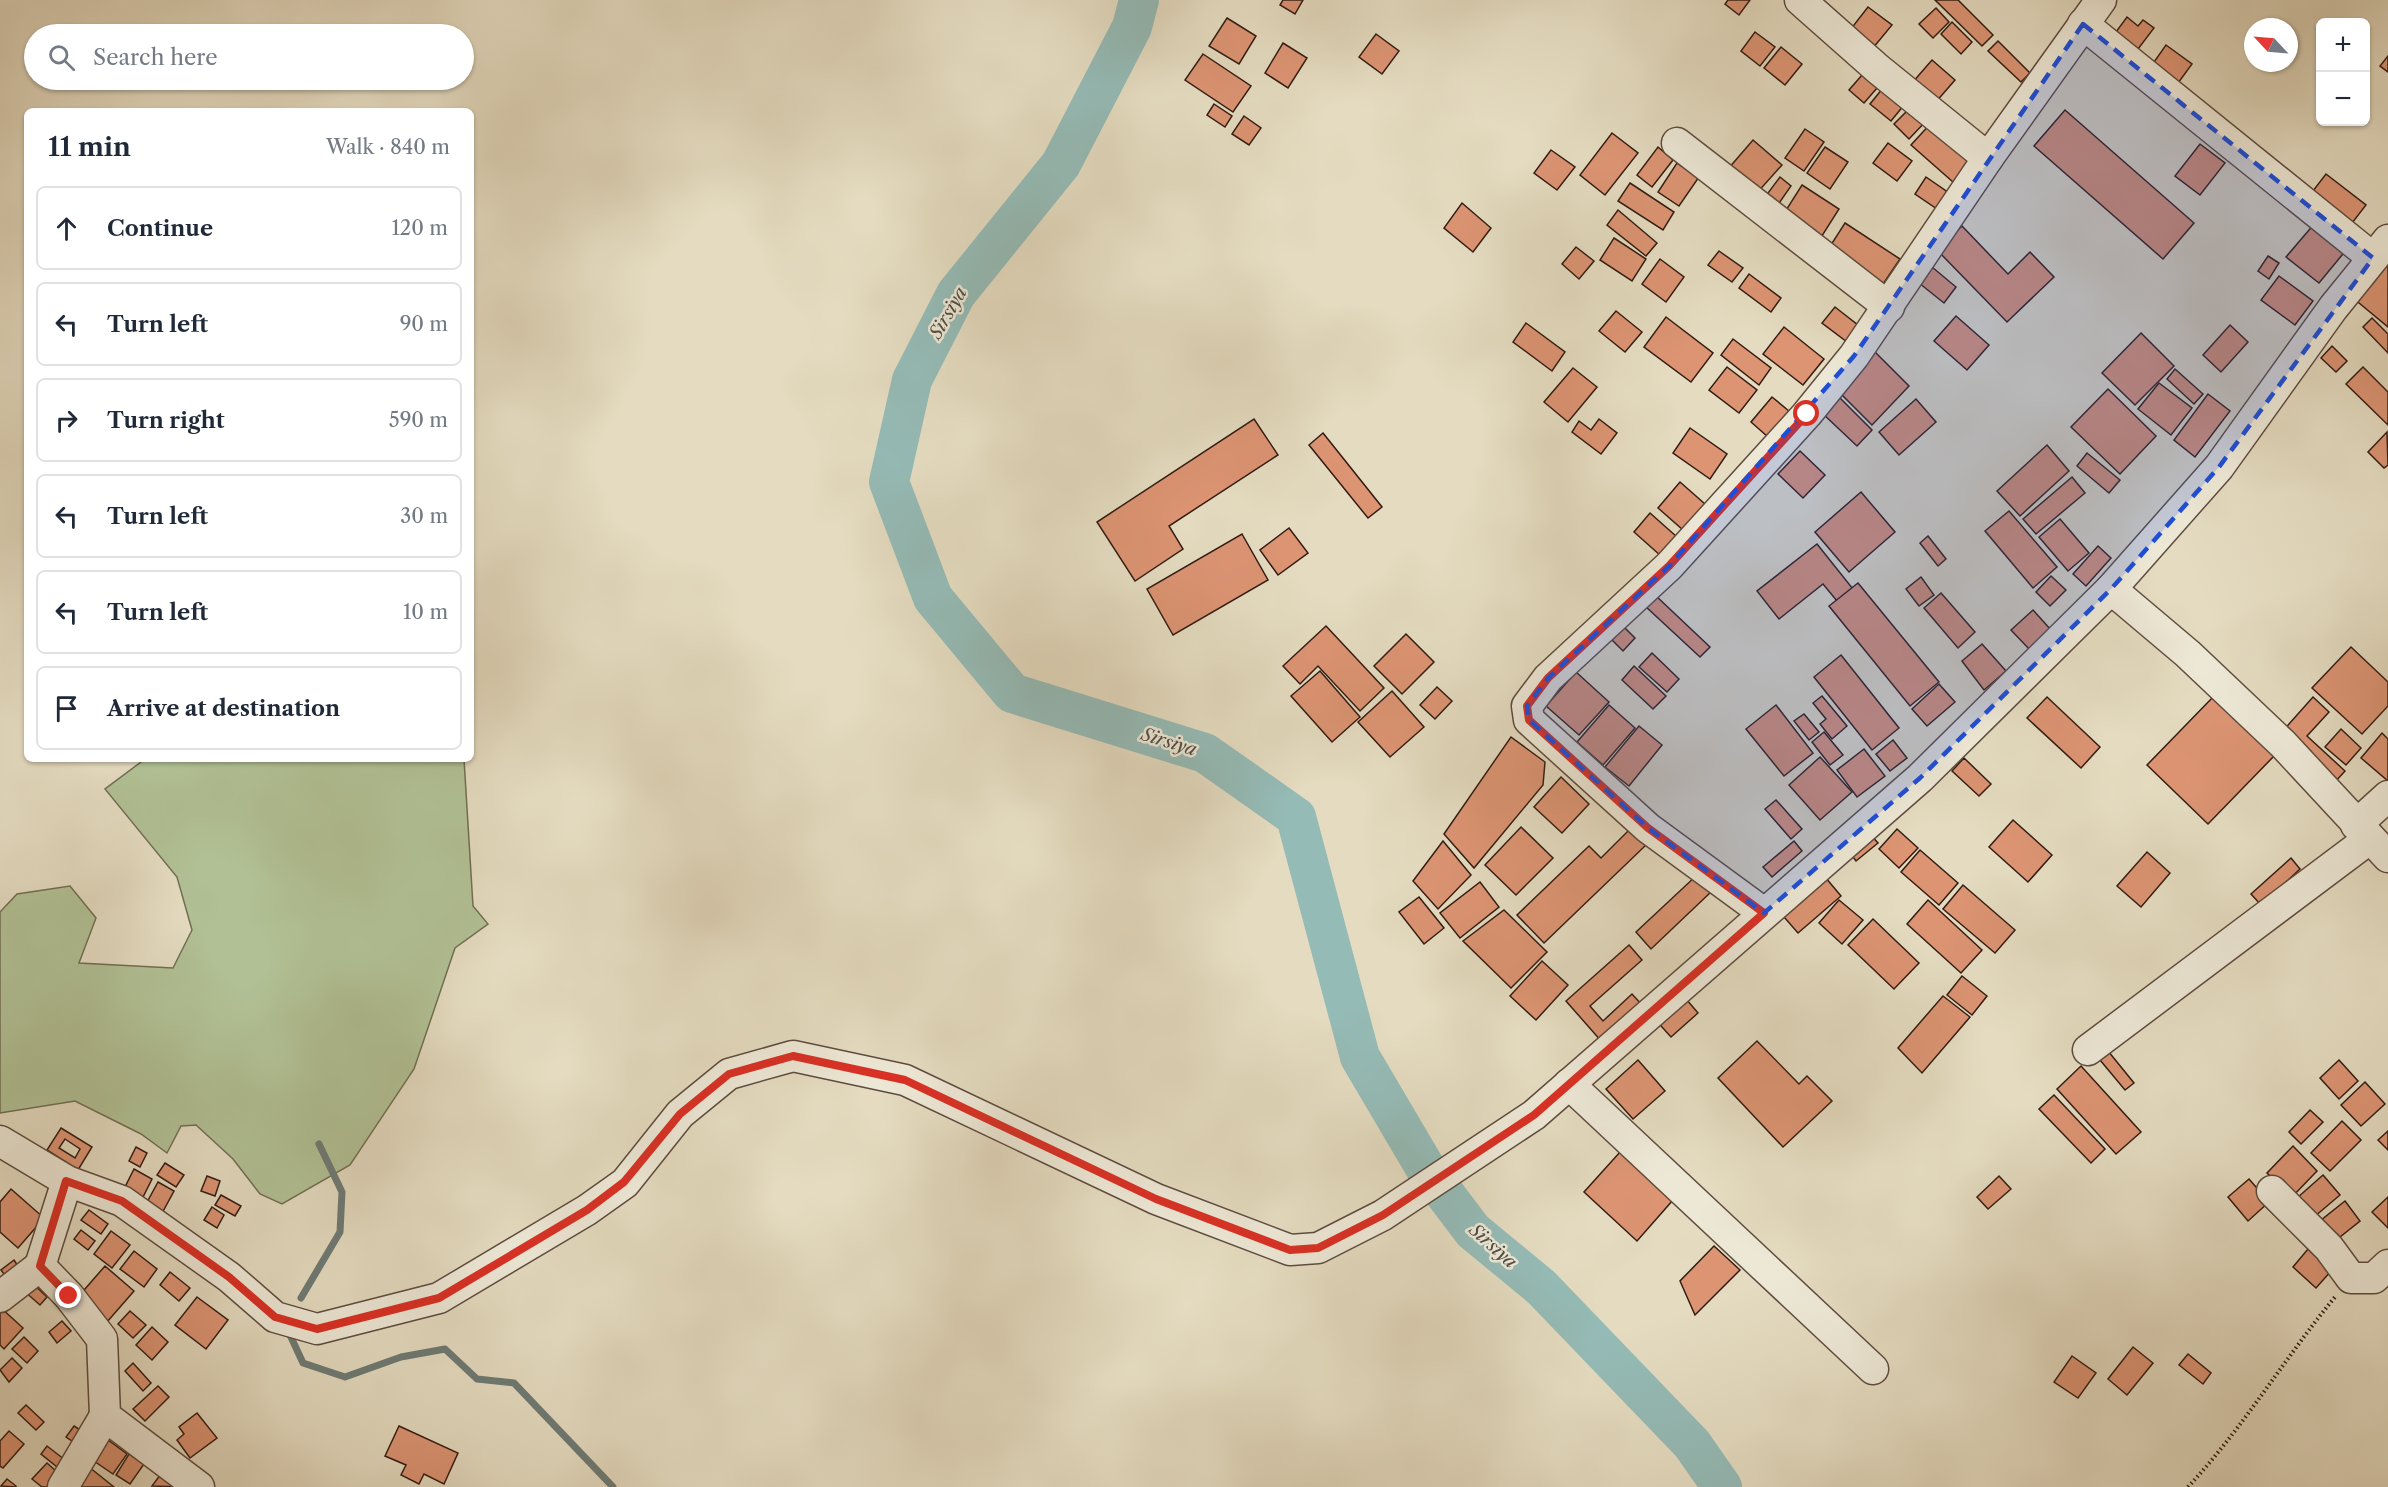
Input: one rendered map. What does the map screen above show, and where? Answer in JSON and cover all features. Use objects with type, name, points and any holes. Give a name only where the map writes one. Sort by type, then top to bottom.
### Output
[{"type":"street","points":[[1800,0],[1878,69],[1988,158]]},
{"type":"street","points":[[1764,913],[1648,828],[1529,720],[1527,706],[1548,678],[1669,566],[1807,414],[1854,357],[1988,158],[2101,0]]},
{"type":"street","points":[[0,1141],[66,1181],[122,1201],[229,1277],[275,1317],[317,1329],[439,1298],[587,1210],[624,1182],[680,1114],[729,1074],[793,1056],[905,1080],[1156,1199],[1290,1250],[1318,1248],[1383,1215],[1534,1115],[1920,778],[2111,589],[2219,467],[2333,308],[2381,249],[2083,24]]},
{"type":"street","points":[[1677,143],[1889,307]]},
{"type":"street","points":[[2111,589],[2188,654],[2283,744],[2371,840]]},
{"type":"street","points":[[2088,1050],[2371,840],[2388,796]]},
{"type":"street","points":[[1569,1084],[1873,1369]]},
{"type":"street","points":[[0,1297],[40,1266],[66,1181]]},
{"type":"street","points":[[2272,1191],[2329,1248],[2351,1278],[2374,1278],[2388,1265]]},
{"type":"street","points":[[40,1266],[69,1296],[102,1339],[105,1416],[63,1487]]},
{"type":"street","points":[[105,1416],[200,1487]]},
{"type":"path","points":[[2188,1487],[2236,1432],[2301,1339],[2351,1278]]},
{"type":"highlighted area","points":[[2083,24],[2373,258],[2219,467],[2111,589],[1920,778],[1764,913],[1648,828],[1529,720],[1527,706],[1548,678],[1669,566],[1854,356]]},
{"type":"green space","points":[[141,762],[464,762],[473,906],[488,924],[455,948],[414,1069],[350,1165],[282,1204],[260,1194],[233,1159],[196,1125],[181,1126],[167,1153],[141,1134],[75,1101],[0,1113],[0,912],[17,894],[70,886],[96,918],[79,963],[173,968],[192,930],[177,877],[105,789]]},
{"type":"building","points":[[1283,0],[1303,0],[1295,14],[1280,5]]},
{"type":"building","points":[[1728,0],[1750,0],[1739,15],[1725,4]]},
{"type":"building","points":[[1935,0],[1958,0],[1993,35],[1982,46]]},
{"type":"building","points":[[1868,7],[1892,25],[1873,48],[1850,30]]},
{"type":"building","points":[[1936,8],[1949,22],[1933,38],[1919,24]]},
{"type":"building","points":[[2127,17],[2138,26],[2143,20],[2154,28],[2135,53],[2113,36]]},
{"type":"building","points":[[1227,18],[1256,36],[1239,64],[1209,46]]},
{"type":"building","points":[[1952,22],[1972,42],[1961,54],[1941,34]]},
{"type":"building","points":[[1755,32],[1775,47],[1760,66],[1741,51]]},
{"type":"building","points":[[1376,34],[1399,51],[1382,74],[1359,57]]},
{"type":"building","points":[[1998,41],[2030,73],[2021,82],[1988,51]]},
{"type":"building","points":[[1283,43],[1307,58],[1288,88],[1265,73]]},
{"type":"building","points":[[2166,45],[2192,64],[2173,90],[2147,72]]},
{"type":"building","points":[[1781,47],[1802,64],[1785,85],[1764,68]]},
{"type":"building","points":[[1203,54],[1251,86],[1233,112],[1185,80]]},
{"type":"building","points":[[2388,56],[2388,72],[2380,66]]},
{"type":"building","points":[[1932,60],[1955,80],[1935,103],[1912,83]]},
{"type":"building","points":[[1869,67],[1884,80],[1864,103],[1849,90]]},
{"type":"building","points":[[1883,88],[1904,105],[1891,121],[1870,104]]},
{"type":"building","points":[[1214,104],[1232,116],[1225,127],[1207,115]]},
{"type":"building","points":[[1912,106],[1927,120],[1909,139],[1894,124]]},
{"type":"building","points":[[2065,110],[2194,223],[2163,259],[2034,146]]},
{"type":"building","points":[[1244,116],[1261,128],[1249,145],[1232,134]]},
{"type":"building","points":[[1933,121],[1975,158],[1953,182],[1911,145]]},
{"type":"building","points":[[1805,129],[1824,142],[1804,171],[1785,158]]},
{"type":"building","points":[[1612,133],[1638,153],[1605,195],[1580,175]]},
{"type":"building","points":[[1753,140],[1782,165],[1756,194],[1728,169]]},
{"type":"building","points":[[1888,143],[1912,161],[1897,181],[1873,163]]},
{"type":"building","points":[[2200,144],[2225,163],[2200,195],[2175,176]]},
{"type":"building","points":[[1658,147],[1673,160],[1652,187],[1637,175]]},
{"type":"building","points":[[1825,147],[1848,162],[1830,189],[1807,173]]},
{"type":"building","points":[[1551,150],[1575,167],[1557,190],[1534,173]]},
{"type":"building","points":[[1677,163],[1699,177],[1679,206],[1658,192]]},
{"type":"building","points":[[2326,174],[2366,205],[2349,227],[2309,196]]},
{"type":"building","points":[[1780,177],[1791,186],[1777,206],[1765,197]]},
{"type":"building","points":[[1926,177],[1949,193],[1937,209],[1915,194]]},
{"type":"building","points":[[1630,183],[1674,212],[1663,230],[1618,201]]},
{"type":"building","points":[[1802,185],[1839,209],[1820,239],[1783,215]]},
{"type":"building","points":[[1462,203],[1491,228],[1473,252],[1444,228]]},
{"type":"building","points":[[1618,210],[1657,243],[1646,256],[1607,225]]},
{"type":"building","points":[[1845,223],[1900,259],[1881,287],[1827,251]]},
{"type":"building","points":[[2315,223],[2347,249],[2319,283],[2286,257]]},
{"type":"building","points":[[1962,226],[2008,274],[2030,252],[2054,277],[2007,322],[1937,250]]},
{"type":"building","points":[[1614,238],[1646,259],[1632,281],[1600,260]]},
{"type":"building","points":[[1576,247],[1594,261],[1579,279],[1562,264]]},
{"type":"building","points":[[1719,251],[1743,268],[1732,282],[1708,265]]},
{"type":"building","points":[[2268,256],[2279,263],[2269,279],[2258,271]]},
{"type":"building","points":[[1660,259],[1684,277],[1666,302],[1642,284]]},
{"type":"building","points":[[2388,260],[2388,327],[2353,298]]},
{"type":"building","points":[[1932,267],[1956,287],[1944,303],[1919,283]]},
{"type":"building","points":[[1749,274],[1781,298],[1771,312],[1739,288]]},
{"type":"building","points":[[2279,276],[2313,301],[2295,325],[2261,300]]},
{"type":"building","points":[[1835,307],[1863,329],[1851,345],[1822,323]]},
{"type":"building","points":[[1616,311],[1642,332],[1625,352],[1599,331]]},
{"type":"building","points":[[1956,316],[1989,345],[1967,370],[1934,341]]},
{"type":"building","points":[[1666,317],[1713,353],[1691,382],[1644,347]]},
{"type":"building","points":[[2372,318],[2388,334],[2388,353],[2363,327]]},
{"type":"building","points":[[1526,323],[1565,352],[1552,371],[1513,342]]},
{"type":"building","points":[[2230,325],[2248,342],[2221,372],[2203,355]]},
{"type":"building","points":[[1784,327],[1824,359],[1803,385],[1763,354]]},
{"type":"building","points":[[2141,333],[2174,366],[2135,405],[2102,373]]},
{"type":"building","points":[[1733,339],[1771,368],[1759,385],[1721,355]]},
{"type":"building","points":[[2332,346],[2347,361],[2336,372],[2321,358]]},
{"type":"building","points":[[1874,351],[1909,386],[1872,425],[1837,390]]},
{"type":"building","points":[[1727,367],[1757,390],[1739,413],[1709,390]]},
{"type":"building","points":[[2363,367],[2388,392],[2388,425],[2346,384]]},
{"type":"building","points":[[1573,368],[1597,387],[1568,422],[1544,402]]},
{"type":"building","points":[[2175,369],[2203,394],[2194,404],[2167,379]]},
{"type":"building","points":[[2159,383],[2192,408],[2171,435],[2138,409]]},
{"type":"building","points":[[2108,389],[2156,436],[2120,474],[2071,427]]},
{"type":"building","points":[[2208,394],[2230,411],[2195,457],[2174,440]]},
{"type":"building","points":[[1837,395],[1872,430],[1857,446],[1821,412]]},
{"type":"building","points":[[1772,397],[1789,411],[1768,437],[1751,422]]},
{"type":"building","points":[[1916,399],[1936,422],[1899,455],[1879,432]]},
{"type":"building","points":[[1254,419],[1278,455],[1169,526],[1183,549],[1135,581],[1097,522]]},
{"type":"building","points":[[1599,419],[1617,433],[1601,454],[1572,432],[1579,421],[1591,430]]},
{"type":"building","points":[[1690,428],[1727,454],[1710,479],[1673,453]]},
{"type":"building","points":[[2387,432],[2388,465],[2384,468],[2368,452]]},
{"type":"building","points":[[1323,433],[1382,507],[1368,518],[1309,445]]},
{"type":"building","points":[[2047,445],[2069,471],[2020,516],[1997,491]]},
{"type":"building","points":[[1800,451],[1825,475],[1803,498],[1778,474]]},
{"type":"building","points":[[2087,453],[2120,480],[2109,493],[2077,466]]},
{"type":"building","points":[[2072,477],[2085,493],[2036,534],[2023,519]]},
{"type":"building","points":[[1680,482],[1705,504],[1683,530],[1658,508]]},
{"type":"building","points":[[1861,492],[1895,532],[1849,572],[1815,532]]},
{"type":"building","points":[[2009,511],[2057,567],[2033,588],[1985,531]]},
{"type":"building","points":[[1650,513],[1677,537],[1661,556],[1634,532]]},
{"type":"building","points":[[2060,519],[2089,553],[2068,571],[2039,537]]},
{"type":"building","points":[[1289,528],[1308,553],[1278,575],[1260,550]]},
{"type":"building","points":[[1242,534],[1268,580],[1173,635],[1147,589]]},
{"type":"building","points":[[1928,536],[1946,559],[1938,566],[1920,543]]},
{"type":"building","points":[[1817,544],[1853,589],[1837,601],[1823,584],[1779,619],[1757,591]]},
{"type":"building","points":[[2098,546],[2111,558],[2086,586],[2073,574]]},
{"type":"building","points":[[2051,576],[2066,590],[2050,606],[2036,592]]},
{"type":"building","points":[[1921,577],[1934,595],[1919,606],[1906,589]]},
{"type":"building","points":[[1858,583],[1939,682],[1910,706],[1829,606]]},
{"type":"building","points":[[1941,593],[1975,632],[1958,648],[1924,608]]},
{"type":"building","points":[[1655,595],[1710,647],[1700,657],[1645,606]]},
{"type":"building","points":[[2033,610],[2051,630],[2030,650],[2011,630]]},
{"type":"building","points":[[1620,623],[1635,638],[1623,651],[1608,636]]},
{"type":"building","points":[[1326,626],[1384,688],[1360,711],[1318,666],[1300,684],[1283,666]]},
{"type":"building","points":[[1406,634],[1434,662],[1402,694],[1374,666]]},
{"type":"building","points":[[1982,644],[2006,671],[1984,690],[1962,661]]},
{"type":"building","points":[[2351,647],[2388,682],[2388,706],[2362,734],[2312,688]]},
{"type":"building","points":[[1652,653],[1679,679],[1667,692],[1639,667]]},
{"type":"building","points":[[1841,655],[1899,728],[1872,750],[1814,677]]},
{"type":"building","points":[[1634,666],[1666,696],[1653,709],[1622,680]]},
{"type":"building","points":[[1320,671],[1360,717],[1332,742],[1291,696]]},
{"type":"building","points":[[1576,672],[1609,702],[1579,735],[1546,706]]},
{"type":"building","points":[[1939,684],[1955,702],[1927,726],[1912,709]]},
{"type":"building","points":[[1437,687],[1452,701],[1435,719],[1420,705]]},
{"type":"building","points":[[1392,691],[1424,727],[1390,757],[1358,722]]},
{"type":"building","points":[[1822,696],[1847,726],[1832,739],[1820,724],[1826,719],[1813,703]]},
{"type":"building","points":[[2047,697],[2100,747],[2081,768],[2027,718]]},
{"type":"building","points":[[2213,697],[2274,756],[2208,824],[2147,765]]},
{"type":"building","points":[[2313,697],[2329,712],[2307,736],[2345,771],[2335,782],[2281,733]]},
{"type":"building","points":[[1609,705],[1635,728],[1603,765],[1577,742]]},
{"type":"building","points":[[1776,705],[1813,753],[1784,776],[1746,729]]},
{"type":"building","points":[[1804,714],[1819,732],[1809,740],[1794,721]]},
{"type":"building","points":[[1639,726],[1662,745],[1629,786],[1605,767]]},
{"type":"building","points":[[2341,729],[2361,748],[2346,765],[2325,747]]},
{"type":"building","points":[[1824,732],[1843,755],[1830,765],[1812,742]]},
{"type":"building","points":[[2382,733],[2388,739],[2388,781],[2361,758]]},
{"type":"building","points":[[1511,737],[1545,762],[1543,785],[1474,868],[1444,834]]},
{"type":"building","points":[[1893,740],[1907,758],[1890,771],[1876,754]]},
{"type":"building","points":[[1864,749],[1885,776],[1857,797],[1837,770]]},
{"type":"building","points":[[1820,757],[1852,792],[1820,820],[1789,785]]},
{"type":"building","points":[[1964,758],[1991,784],[1979,796],[1952,771]]},
{"type":"building","points":[[1561,777],[1589,804],[1562,833],[1534,807]]},
{"type":"building","points":[[1776,800],[1802,829],[1791,839],[1765,809]]},
{"type":"building","points":[[2013,820],[2052,855],[2028,882],[1989,847]]},
{"type":"building","points":[[1521,827],[1553,858],[1516,895],[1485,865]]},
{"type":"building","points":[[1631,828],[1646,845],[1544,943],[1517,915],[1589,846],[1601,858]]},
{"type":"building","points":[[1897,829],[1918,848],[1899,868],[1879,849]]},
{"type":"building","points":[[1868,832],[1878,843],[1856,861],[1847,849]]},
{"type":"building","points":[[1443,841],[1471,875],[1438,909],[1413,881]]},
{"type":"building","points":[[1794,841],[1802,851],[1772,877],[1763,867]]},
{"type":"building","points":[[1920,850],[1958,883],[1939,905],[1901,872]]},
{"type":"building","points":[[2147,852],[2170,873],[2141,907],[2117,886]]},
{"type":"building","points":[[2291,858],[2300,869],[2261,905],[2251,894]]},
{"type":"building","points":[[1820,871],[1841,896],[1798,933],[1777,909]]},
{"type":"building","points":[[1697,875],[1712,891],[1651,949],[1636,932]]},
{"type":"building","points":[[1480,882],[1499,907],[1460,938],[1440,913]]},
{"type":"building","points":[[1963,885],[2015,930],[1995,953],[1943,909]]},
{"type":"building","points":[[1419,897],[1444,928],[1424,944],[1399,912]]},
{"type":"building","points":[[1839,900],[1863,920],[1842,944],[1819,923]]},
{"type":"building","points":[[1928,900],[1982,950],[1961,973],[1907,924]]},
{"type":"building","points":[[1504,910],[1547,952],[1511,988],[1463,941]]},
{"type":"building","points":[[1873,919],[1919,963],[1894,989],[1848,945]]},
{"type":"building","points":[[1629,945],[1642,960],[1590,1006],[1603,1021],[1632,994],[1643,1006],[1602,1042],[1566,1001]]},
{"type":"building","points":[[1542,961],[1568,985],[1536,1020],[1510,996]]},
{"type":"building","points":[[1962,976],[1987,996],[1972,1015],[1947,995]]},
{"type":"building","points":[[1681,993],[1698,1013],[1671,1037],[1653,1017]]},
{"type":"building","points":[[1943,996],[1970,1017],[1922,1073],[1898,1048]]},
{"type":"building","points":[[1757,1041],[1799,1084],[1807,1076],[1832,1101],[1783,1147],[1718,1078]]},
{"type":"building","points":[[2104,1046],[2134,1083],[2125,1090],[2095,1054]]},
{"type":"building","points":[[1638,1060],[1665,1091],[1633,1119],[1606,1089]]},
{"type":"building","points":[[2339,1060],[2358,1081],[2339,1099],[2320,1078]]},
{"type":"building","points":[[2081,1066],[2141,1132],[2116,1154],[2057,1089]]},
{"type":"building","points":[[2365,1082],[2385,1104],[2361,1126],[2341,1105]]},
{"type":"building","points":[[2054,1095],[2105,1149],[2091,1163],[2039,1109]]},
{"type":"building","points":[[2310,1110],[2323,1122],[2301,1144],[2289,1132]]},
{"type":"building","points":[[2342,1121],[2361,1140],[2330,1171],[2311,1153]]},
{"type":"building","points":[[61,1128],[92,1147],[78,1170],[47,1150]],"holes":[[[65,1139],[80,1149],[75,1158],[59,1148]]]},
{"type":"building","points":[[2388,1131],[2388,1150],[2378,1140]]},
{"type":"building","points":[[2293,1146],[2317,1171],[2292,1197],[2267,1173]]},
{"type":"building","points":[[136,1147],[147,1153],[140,1167],[129,1161]]},
{"type":"building","points":[[1620,1152],[1673,1200],[1637,1241],[1584,1192]]},
{"type":"building","points":[[165,1163],[184,1175],[176,1187],[157,1175]]},
{"type":"building","points":[[134,1169],[152,1179],[139,1205],[121,1195]]},
{"type":"building","points":[[2323,1175],[2340,1195],[2314,1217],[2297,1198]]},
{"type":"building","points":[[207,1176],[220,1181],[215,1196],[201,1191]]},
{"type":"building","points":[[1999,1176],[2011,1189],[1988,1209],[1977,1197]]},
{"type":"building","points":[[2249,1179],[2269,1202],[2248,1221],[2228,1197]]},
{"type":"building","points":[[158,1182],[174,1191],[161,1215],[145,1206]]},
{"type":"building","points":[[11,1189],[44,1218],[18,1248],[0,1232],[0,1202]]},
{"type":"building","points":[[221,1195],[241,1206],[235,1216],[215,1205]]},
{"type":"building","points":[[2388,1197],[2388,1228],[2372,1212]]},
{"type":"building","points":[[2345,1201],[2360,1221],[2335,1241],[2320,1221]]},
{"type":"building","points":[[212,1207],[224,1215],[217,1228],[204,1220]]},
{"type":"building","points":[[89,1210],[108,1224],[101,1234],[81,1220]]},
{"type":"building","points":[[81,1230],[95,1241],[88,1250],[74,1239]]},
{"type":"building","points":[[111,1231],[130,1245],[112,1268],[94,1254]]},
{"type":"building","points":[[1714,1246],[1740,1270],[1695,1315],[1680,1281]]},
{"type":"building","points":[[2308,1249],[2332,1270],[2316,1288],[2293,1267]]},
{"type":"building","points":[[134,1251],[157,1269],[144,1287],[120,1269]]},
{"type":"building","points":[[14,1260],[23,1274],[11,1283],[1,1270]]},
{"type":"building","points":[[105,1266],[134,1291],[107,1322],[78,1297]]},
{"type":"building","points":[[170,1272],[190,1288],[179,1301],[160,1285]]},
{"type":"building","points":[[31,1282],[47,1297],[40,1305],[24,1291]]},
{"type":"building","points":[[197,1297],[228,1320],[206,1349],[175,1325]]},
{"type":"building","points":[[0,1307],[23,1328],[4,1349],[0,1345]]},
{"type":"building","points":[[130,1311],[146,1325],[133,1338],[118,1324]]},
{"type":"building","points":[[62,1321],[71,1331],[57,1343],[49,1332]]},
{"type":"building","points":[[152,1327],[168,1342],[152,1360],[136,1345]]},
{"type":"building","points":[[24,1337],[38,1351],[27,1363],[12,1349]]},
{"type":"building","points":[[2133,1347],[2153,1363],[2127,1395],[2108,1379]]},
{"type":"building","points":[[2188,1354],[2211,1373],[2203,1384],[2179,1365]]},
{"type":"building","points":[[2072,1356],[2096,1373],[2078,1398],[2054,1382]]},
{"type":"building","points":[[12,1358],[22,1368],[9,1382],[0,1370]]},
{"type":"building","points":[[133,1363],[151,1383],[143,1391],[125,1371]]},
{"type":"building","points":[[158,1386],[169,1397],[145,1421],[133,1409]]},
{"type":"building","points":[[26,1405],[44,1422],[36,1430],[18,1413]]},
{"type":"building","points":[[197,1413],[217,1438],[190,1458],[177,1440],[184,1434],[179,1427]]},
{"type":"building","points":[[74,1426],[85,1433],[78,1445],[66,1437]]},
{"type":"building","points":[[399,1426],[458,1453],[444,1484],[424,1474],[419,1484],[401,1475],[406,1465],[385,1456]]},
{"type":"building","points":[[9,1431],[24,1444],[3,1468],[0,1466],[0,1441]]},
{"type":"building","points":[[108,1440],[127,1454],[113,1474],[94,1461]]},
{"type":"building","points":[[47,1446],[69,1463],[62,1471],[41,1454]]},
{"type":"building","points":[[129,1454],[144,1464],[130,1484],[116,1475]]},
{"type":"building","points":[[47,1463],[66,1480],[60,1487],[42,1487],[32,1479]]},
{"type":"building","points":[[89,1467],[114,1487],[72,1487]]},
{"type":"building","points":[[163,1471],[182,1487],[152,1486]]},
{"type":"building","points":[[7,1479],[16,1486],[16,1487],[1,1486]]},
{"type":"waterway","name":"Sirsiya","points":[[1139,0],[1132,27],[1061,164],[956,294],[912,380],[889,482],[933,598],[1012,693],[1205,753],[1296,817],[1360,1057],[1426,1169],[1473,1231],[1541,1287],[1692,1444],[1722,1487]]},
{"type":"waterway","points":[[301,1298],[340,1232],[342,1192],[319,1144]]},
{"type":"waterway","points":[[290,1335],[303,1363],[345,1377],[401,1357],[445,1349],[477,1379],[514,1383],[613,1487]]},
{"type":"route","points":[[69,1296],[40,1266],[66,1181],[122,1201],[229,1277],[275,1317],[317,1329],[439,1298],[587,1210],[624,1182],[680,1114],[729,1074],[793,1056],[905,1080],[1156,1199],[1290,1250],[1318,1248],[1383,1215],[1534,1115],[1764,913],[1648,828],[1529,720],[1527,706],[1548,678],[1669,566],[1807,414]]}]
